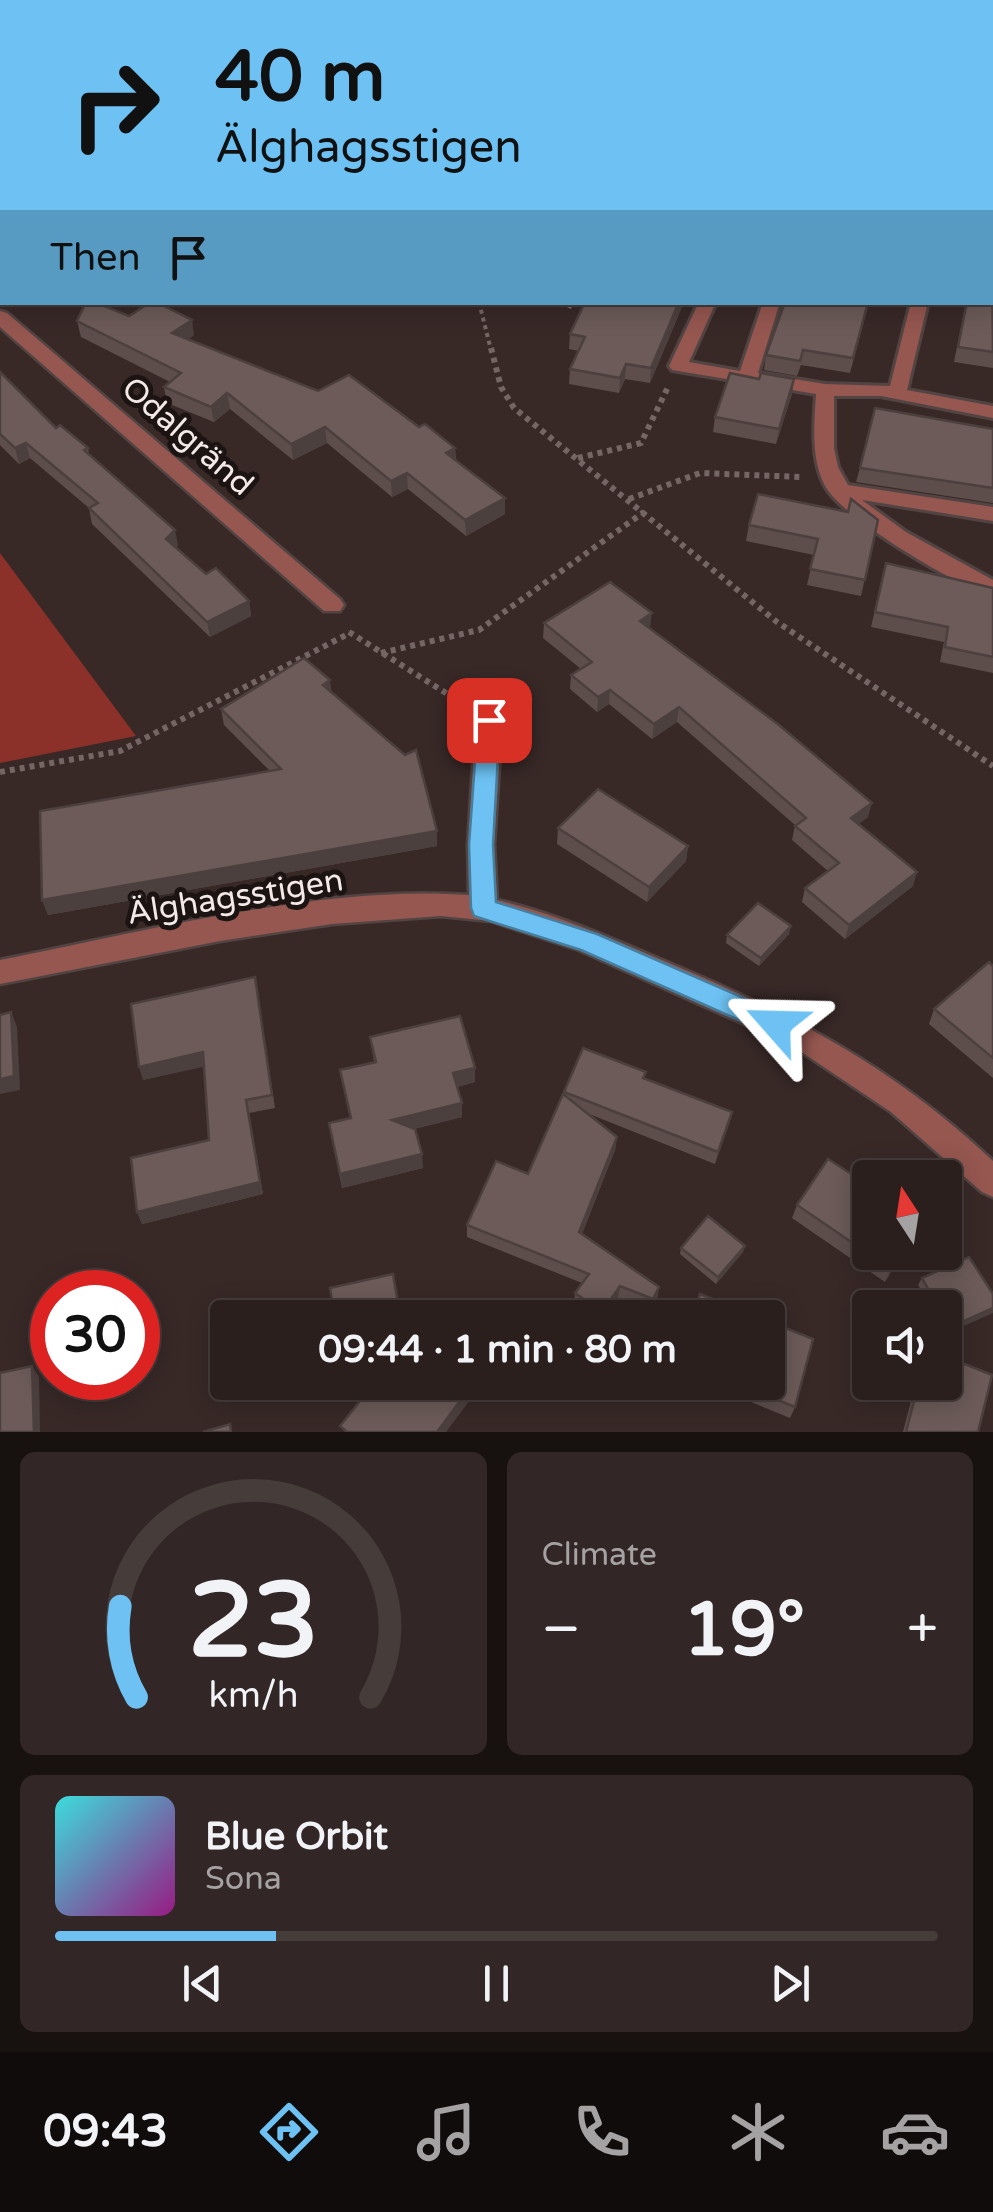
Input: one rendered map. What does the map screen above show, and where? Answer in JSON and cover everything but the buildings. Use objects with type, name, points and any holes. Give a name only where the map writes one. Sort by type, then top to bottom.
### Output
[{"type":"street","name":"Odalgränd","points":[[0,317],[332,605]]},
{"type":"street","points":[[483,908],[481,845],[489,720]]},
{"type":"street","name":"Älghagsstigen","points":[[0,972],[284,922],[442,905],[483,908],[588,942],[801,1036],[881,1086],[952,1142],[993,1182]]},
{"type":"lane","points":[[707,305],[678,366],[824,390],[897,394],[993,412]]},
{"type":"lane","points":[[747,378],[771,305]]},
{"type":"lane","points":[[897,394],[919,305]]},
{"type":"lane","points":[[824,390],[823,432],[836,484],[858,510],[993,589]]},
{"type":"lane","points":[[836,484],[993,514]]},
{"type":"path","points":[[480,305],[501,387],[514,408],[777,622],[993,766]]},
{"type":"path","points":[[567,305],[576,309]]},
{"type":"path","points":[[576,458],[640,443],[678,366]]},
{"type":"path","points":[[628,500],[700,473],[836,484]]},
{"type":"path","points":[[381,652],[479,630],[644,512]]},
{"type":"path","points":[[332,605],[350,633],[489,720]]},
{"type":"path","points":[[0,772],[120,752],[350,633]]},
{"type":"shaded area","points":[[0,553],[136,736],[0,763]]},
{"type":"route","points":[[489,720],[481,845],[483,908],[588,942],[776,1024]]}]
